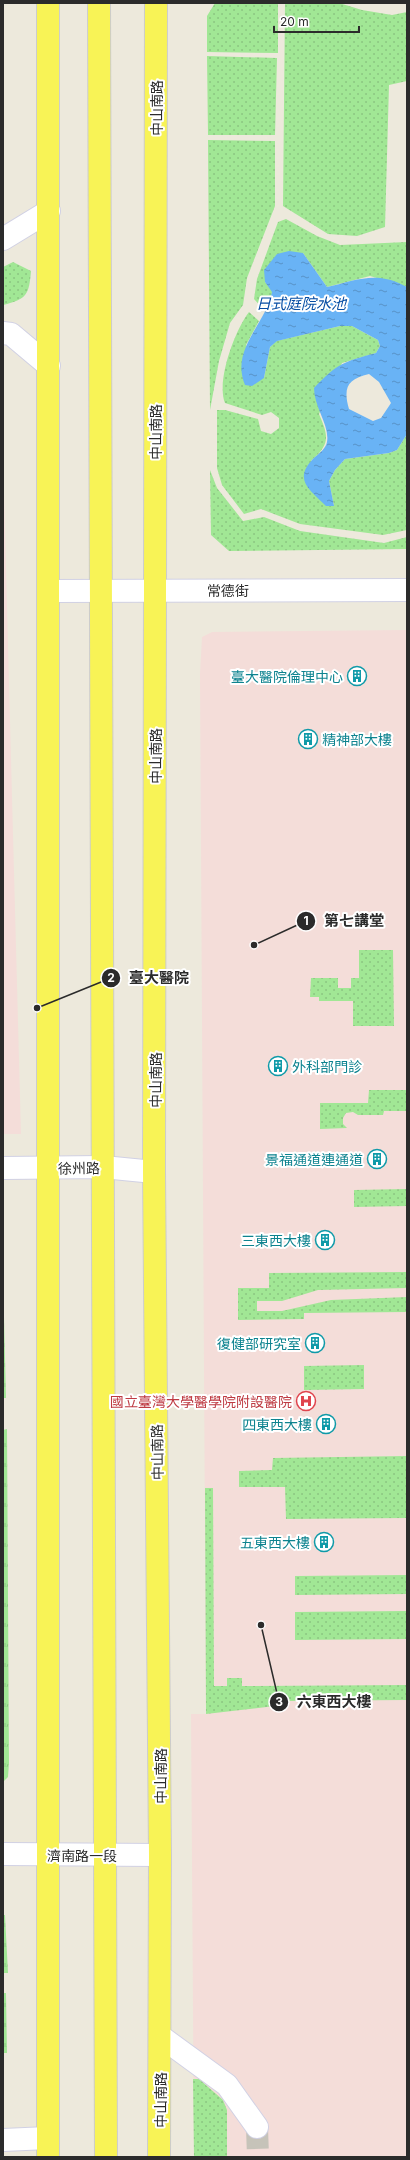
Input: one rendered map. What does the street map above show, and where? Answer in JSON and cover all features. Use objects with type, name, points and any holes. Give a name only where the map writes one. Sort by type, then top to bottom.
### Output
[{"type":"main road","points":[[48,3],[48,2148]]},
{"type":"main road","points":[[99,3],[106,2157]]},
{"type":"main road","name":"中山南路","points":[[156,3],[154,1172],[160,1855],[159,2157]]},
{"type":"street","points":[[3,239],[49,212]]},
{"type":"street","points":[[3,333],[11,334],[49,366]]},
{"type":"street","name":"常德街","points":[[49,591],[407,590]]},
{"type":"street","name":"徐州路","points":[[3,1168],[103,1167],[154,1172]]},
{"type":"street","name":"濟南路一段","points":[[3,1854],[160,1855]]},
{"type":"street","points":[[160,2036],[227,2085],[257,2127]]},
{"type":"street","points":[[3,2140],[48,2148]]},
{"type":"shaded area","points":[[3,455],[13,835],[21,1134],[3,1134]]},
{"type":"shaded area","name":"國立臺灣大學醫學院附設醫院","points":[[407,630],[407,2157],[194,2157],[191,1714],[206,1714],[200,674],[202,637],[212,632]]},
{"type":"green space","points":[[215,3],[278,3],[278,53],[207,52],[207,16]]},
{"type":"green space","points":[[285,3],[339,3],[362,10],[392,15],[407,12],[407,81],[389,85],[385,227],[357,236],[328,234],[283,206]]},
{"type":"green space","points":[[207,56],[277,58],[275,135],[208,135]]},
{"type":"green space","points":[[208,140],[275,141],[275,206],[247,278],[243,305],[230,323],[219,361],[210,410]]},
{"type":"green space","points":[[286,219],[317,236],[340,245],[407,242],[407,287],[370,276],[327,287],[303,253],[265,282],[273,292],[270,303],[265,311],[254,299],[257,279],[278,222]]},
{"type":"green space","points":[[13,262],[31,271],[28,291],[17,301],[3,305],[3,267]]},
{"type":"green space","points":[[249,312],[259,321],[246,345],[264,378],[270,347],[276,341],[340,326],[352,326],[378,340],[380,346],[376,353],[342,363],[319,414],[326,434],[325,445],[311,461],[334,506],[329,481],[335,470],[345,459],[389,453],[397,450],[407,434],[407,530],[383,535],[300,524],[261,509],[244,514],[222,485],[217,468],[217,410],[225,410],[258,419],[261,431],[271,434],[279,428],[279,418],[271,412],[262,415],[225,403],[223,382],[228,356],[238,331]]},
{"type":"green space","points":[[210,470],[217,488],[243,521],[264,517],[300,531],[384,543],[407,537],[407,549],[229,551],[211,535]]},
{"type":"green space","points":[[359,950],[393,950],[394,1026],[353,1026],[353,1001],[319,1001],[319,997],[310,997],[311,978],[338,978],[338,988],[351,988],[351,978],[359,978]]},
{"type":"green space","points":[[369,1090],[407,1090],[407,1111],[384,1111],[383,1115],[358,1115],[353,1112],[346,1113],[343,1118],[343,1124],[347,1128],[320,1129],[320,1103],[368,1103]]},
{"type":"green space","points":[[407,1189],[407,1206],[354,1207],[354,1190]]},
{"type":"green space","points":[[407,1272],[407,1288],[318,1290],[282,1301],[257,1301],[257,1311],[282,1311],[331,1300],[407,1297],[407,1312],[304,1313],[304,1319],[238,1320],[238,1288],[269,1288],[269,1273]]},
{"type":"green space","points":[[4,1317],[6,1398],[3,1398]]},
{"type":"green space","points":[[364,1365],[364,1389],[304,1390],[304,1366]]},
{"type":"green space","points":[[7,1429],[9,1763],[8,1777],[3,1782],[3,1430]]},
{"type":"green space","points":[[407,1456],[407,1518],[286,1519],[285,1487],[239,1487],[239,1471],[272,1470],[273,1458]]},
{"type":"green space","points":[[205,1488],[213,1488],[214,1686],[227,1686],[227,1678],[242,1678],[242,1686],[407,1685],[407,1700],[281,1701],[275,1706],[206,1714]]},
{"type":"green space","points":[[407,1575],[407,1594],[295,1595],[295,1576]]},
{"type":"green space","points":[[407,1611],[407,1639],[295,1640],[295,1612]]},
{"type":"green space","points":[[3,1915],[5,1915],[8,1973],[3,1973]]},
{"type":"green space","points":[[3,1993],[6,1993],[7,2053],[3,2053]]},
{"type":"green space","points":[[193,2079],[199,2079],[223,2100],[227,2110],[227,2157],[194,2157]]},
{"type":"water","name":"日式庭院水池","points":[[289,251],[303,253],[327,287],[358,279],[376,278],[386,279],[407,287],[407,434],[397,450],[389,453],[345,459],[335,470],[329,481],[334,506],[326,506],[309,489],[304,478],[308,465],[322,450],[327,442],[326,429],[316,402],[314,388],[335,368],[348,361],[376,353],[380,346],[378,340],[352,326],[340,326],[277,341],[270,347],[264,378],[252,386],[245,385],[242,372],[242,360],[245,348],[269,304],[272,292],[265,282],[264,270],[277,254]],"holes":[[[369,374],[379,382],[391,403],[381,418],[373,421],[349,409],[346,395],[348,386],[351,382]]]},
{"type":"tunnel","points":[[257,2127],[258,2157]]},
{"type":"place","name":"臺大醫院倫理中心","points":[[357,676]]},
{"type":"place","name":"精神部大樓","points":[[308,739]]},
{"type":"place","name":"第七講堂","points":[[254,945]]},
{"type":"place","name":"臺大醫院","points":[[37,1008]]},
{"type":"place","name":"外科部門診","points":[[278,1066]]},
{"type":"place","name":"景福通道連通道","points":[[377,1159]]},
{"type":"place","name":"三東西大樓","points":[[325,1240]]},
{"type":"place","name":"復健部研究室","points":[[315,1343]]},
{"type":"place","name":"國立臺灣大學醫學院附設醫院","points":[[306,1401]]},
{"type":"place","name":"四東西大樓","points":[[326,1424]]},
{"type":"place","name":"五東西大樓","points":[[324,1542]]},
{"type":"place","name":"六東西大樓","points":[[261,1625]]}]
